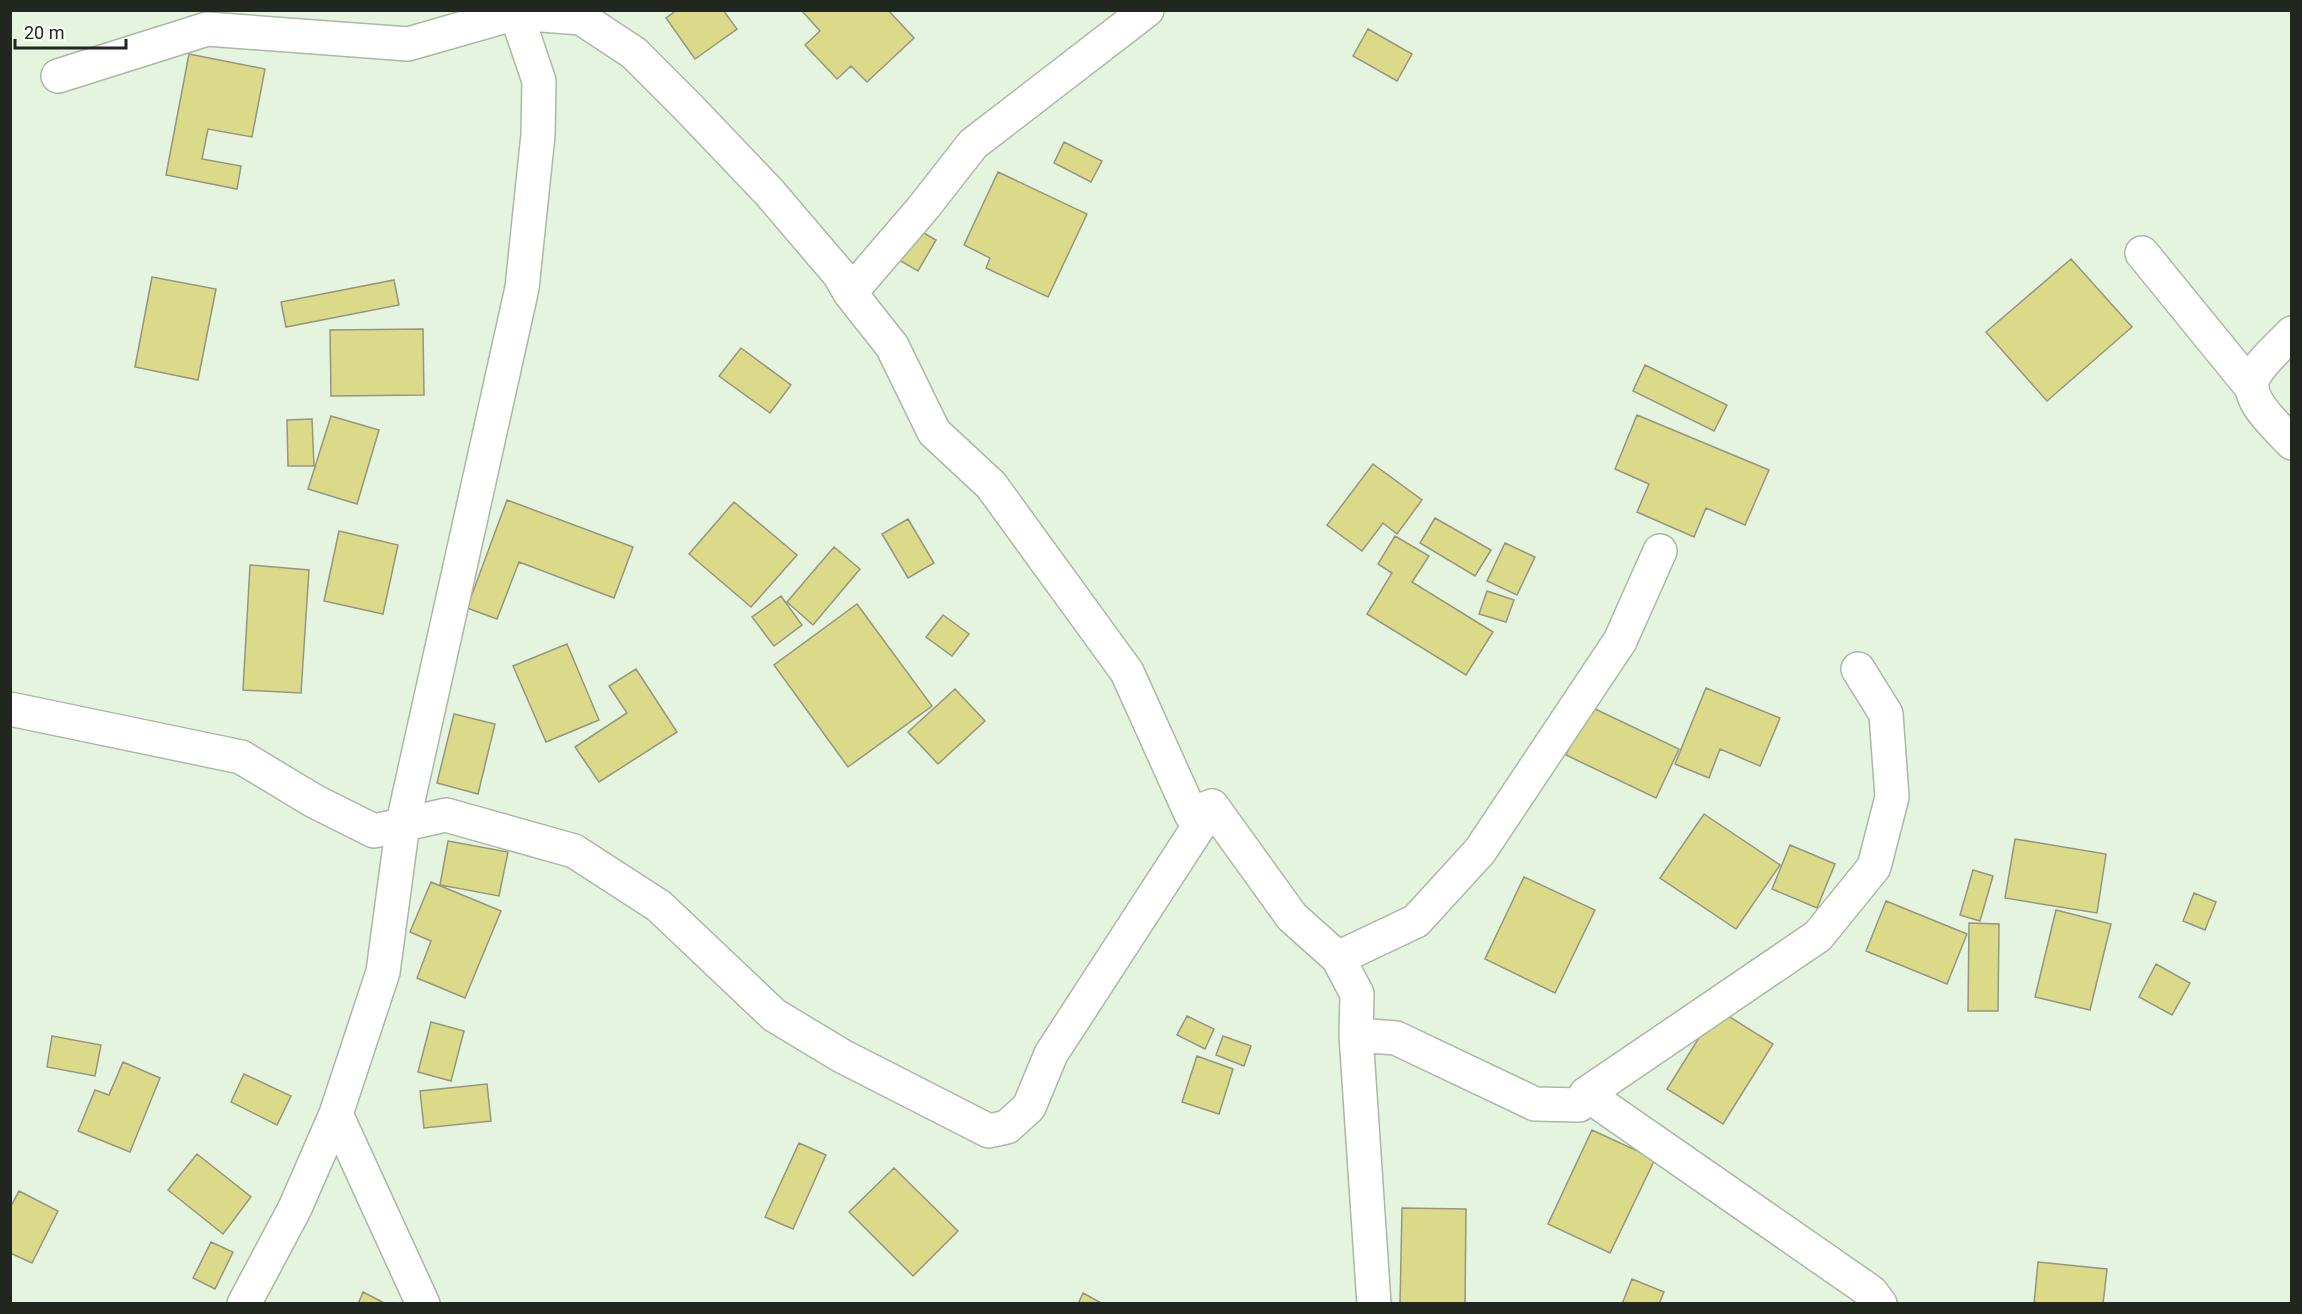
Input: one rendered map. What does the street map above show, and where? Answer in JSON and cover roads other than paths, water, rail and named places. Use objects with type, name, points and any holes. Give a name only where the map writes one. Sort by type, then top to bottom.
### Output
[{"type":"street","points":[[850,293],[923,208],[973,144],[1147,10]]},
{"type":"street","points":[[244,1304],[295,1209],[336,1114],[383,972],[402,824],[522,288],[538,135],[539,81],[516,12]]},
{"type":"street","points":[[58,76],[207,29],[408,44],[516,12],[580,18],[634,53],[769,192],[838,274],[850,293],[892,346],[934,432],[991,485],[1127,672],[1191,814],[1212,806]]},
{"type":"street","points":[[2142,253],[2252,388]]},
{"type":"street","points":[[2292,333],[2254,376],[2252,388],[2254,398],[2292,443]]},
{"type":"street","points":[[1338,958],[1416,921],[1480,851],[1620,641],[1660,551]]},
{"type":"street","points":[[1356,1035],[1396,1038],[1535,1104],[1580,1105],[1586,1094],[1818,936],[1874,867],[1892,797],[1886,714],[1858,669]]},
{"type":"street","points":[[10,709],[241,758],[314,801],[374,831],[446,815],[574,851],[658,906],[774,1015],[842,1056],[989,1131],[1007,1127],[1029,1107],[1051,1054],[1212,806]]},
{"type":"street","points":[[1212,806],[1292,917],[1338,958],[1357,994],[1356,1035],[1374,1304]]},
{"type":"street","points":[[1586,1094],[1871,1292],[1880,1304]]},
{"type":"street","points":[[336,1114],[423,1304]]}]
